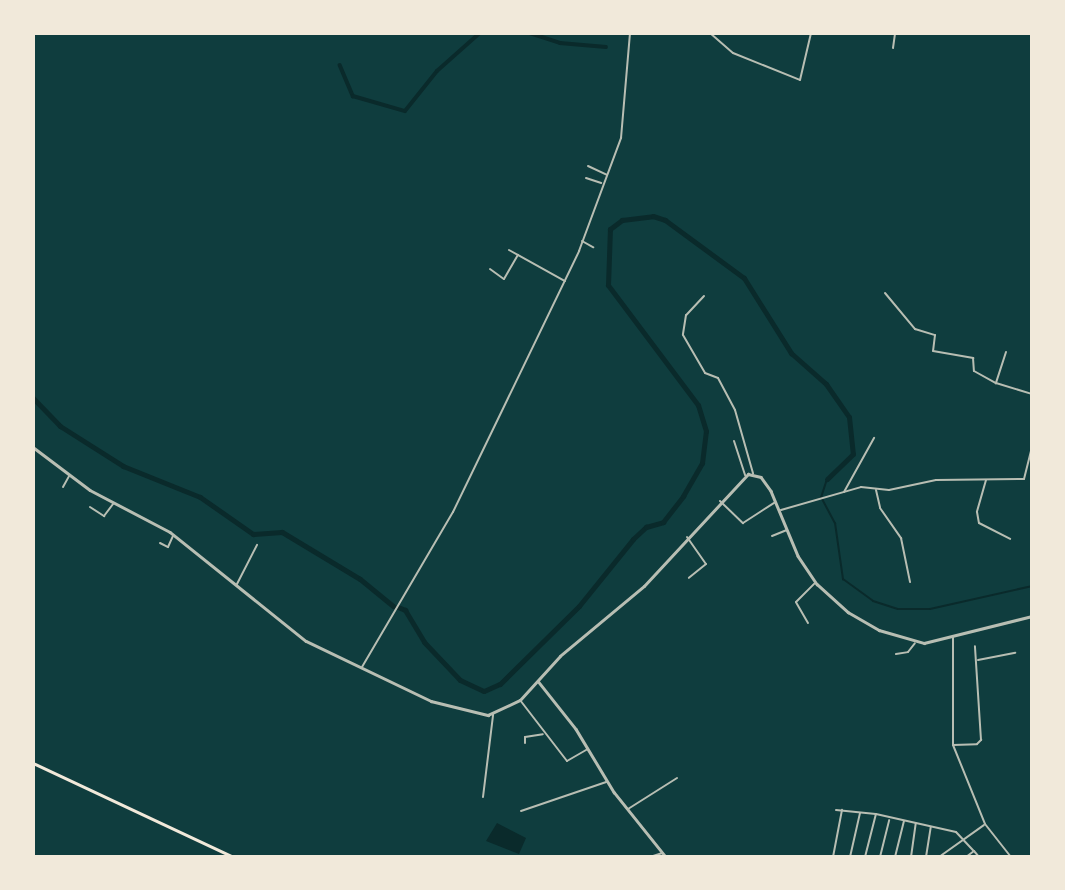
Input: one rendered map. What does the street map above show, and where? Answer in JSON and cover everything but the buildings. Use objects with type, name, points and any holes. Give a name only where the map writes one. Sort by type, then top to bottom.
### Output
[{"type":"main road","points":[[33,763],[234,857]]},
{"type":"street","points":[[361,668],[453,512],[566,281],[621,138],[630,33]]},
{"type":"street","points":[[710,33],[733,53],[800,80],[811,33]]},
{"type":"street","points":[[893,48],[895,33]]},
{"type":"street","points":[[588,166],[607,175]]},
{"type":"street","points":[[586,178],[603,184]]},
{"type":"street","points":[[582,241],[593,247]]},
{"type":"street","points":[[509,250],[566,281]]},
{"type":"street","points":[[490,269],[505,279],[518,255]]},
{"type":"street","points":[[885,293],[915,329],[935,335],[933,351],[973,358],[974,371],[996,383],[1032,394]]},
{"type":"street","points":[[704,296],[686,315],[683,335],[705,373],[718,378],[735,410],[753,474]]},
{"type":"street","points":[[996,383],[1006,352]]},
{"type":"street","points":[[844,493],[874,438]]},
{"type":"street","points":[[734,441],[745,475]]},
{"type":"street","points":[[33,447],[69,476],[174,535],[286,628],[431,701],[493,715],[520,700],[657,573],[745,475],[753,474],[765,481],[816,583],[856,617],[915,643],[953,637],[1032,616]]},
{"type":"street","points":[[780,510],[861,487],[876,490],[936,480],[1025,478],[1032,447]]},
{"type":"street","points":[[63,487],[69,476]]},
{"type":"street","points":[[986,479],[977,512],[979,523],[1010,539]]},
{"type":"street","points":[[876,490],[880,508],[901,538],[910,582]]},
{"type":"street","points":[[720,501],[743,523],[776,502]]},
{"type":"street","points":[[90,507],[104,516],[114,503]]},
{"type":"street","points":[[772,536],[788,529]]},
{"type":"street","points":[[160,543],[168,547],[174,535]]},
{"type":"street","points":[[687,537],[706,564],[688,578]]},
{"type":"street","points":[[237,585],[257,545]]},
{"type":"street","points":[[808,622],[796,602],[816,583]]},
{"type":"street","points":[[953,637],[953,746],[985,824],[1011,857]]},
{"type":"street","points":[[896,654],[908,652],[915,643]]},
{"type":"street","points":[[953,746],[977,744],[981,740],[975,646]]},
{"type":"street","points":[[976,660],[1015,653]]},
{"type":"street","points":[[538,681],[589,748],[607,782],[627,810],[666,857]]},
{"type":"street","points":[[520,700],[567,761],[589,748]]},
{"type":"street","points":[[483,797],[493,715]]},
{"type":"street","points":[[525,743],[525,737],[544,734]]},
{"type":"street","points":[[627,810],[677,778]]},
{"type":"street","points":[[521,811],[607,782]]},
{"type":"street","points":[[836,810],[876,814],[963,836],[979,857]]},
{"type":"street","points":[[834,857],[842,810]]},
{"type":"street","points":[[850,857],[860,811]]},
{"type":"street","points":[[865,857],[876,814]]},
{"type":"street","points":[[880,857],[890,818]]},
{"type":"street","points":[[895,857],[904,821]]},
{"type":"street","points":[[911,857],[916,823]]},
{"type":"street","points":[[939,857],[963,836],[985,824]]},
{"type":"street","points":[[926,857],[932,827]]},
{"type":"street","points":[[966,857],[974,851]]},
{"type":"street","points":[[650,857],[663,853]]},
{"type":"street","points":[[707,857],[714,857]]},
{"type":"water","points":[[497,823],[526,838],[519,854],[486,841]]},
{"type":"waterway","points":[[340,65],[353,96],[405,111],[437,71],[480,33]]},
{"type":"waterway","points":[[530,33],[560,43],[606,47]]},
{"type":"waterway","points":[[398,607],[405,610],[424,642],[460,680],[484,691],[500,684],[579,606],[633,539],[646,527],[663,522],[683,496],[702,463],[706,431],[698,405],[608,285],[610,229],[622,220],[653,216],[665,220],[744,278],[791,353],[826,384],[849,417],[853,454],[827,479]]},
{"type":"waterway","points":[[33,398],[60,426],[123,466],[200,497],[253,534],[282,532],[360,579],[393,606]]},
{"type":"waterway","points":[[827,479],[821,497],[835,523],[843,579],[873,601],[898,609],[930,609],[1032,586]]}]
